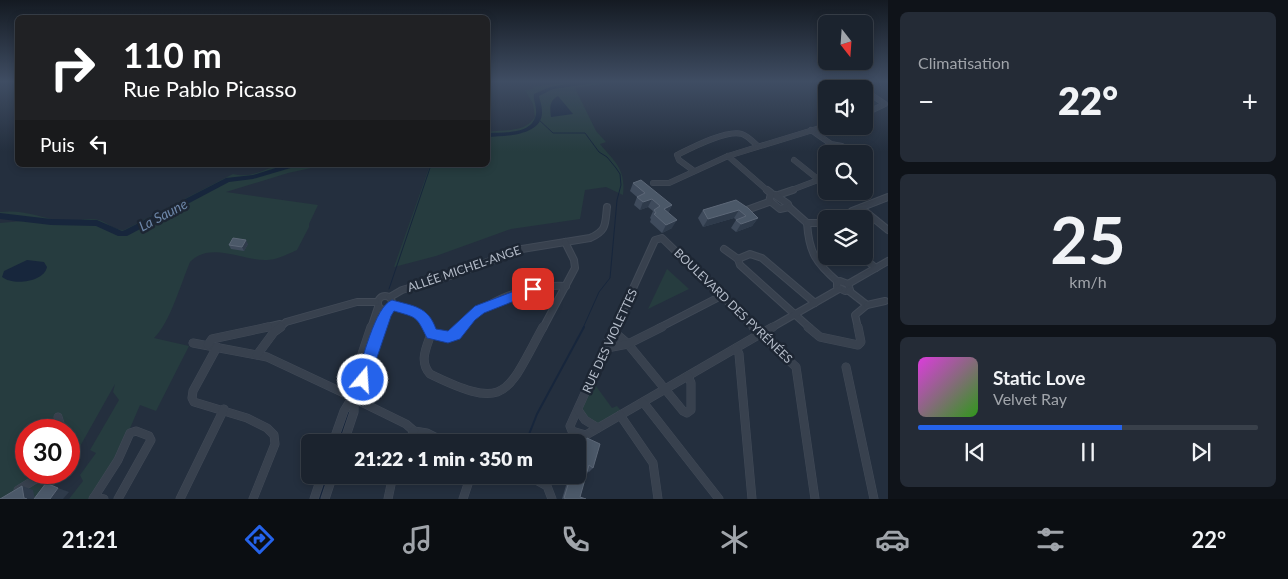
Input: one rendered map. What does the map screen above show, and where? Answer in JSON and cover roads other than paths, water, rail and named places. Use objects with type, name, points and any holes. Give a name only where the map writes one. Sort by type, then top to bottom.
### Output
[{"type":"street","points":[[873,110],[884,104]]},
{"type":"street","points":[[653,183],[669,183],[728,156],[818,128]]},
{"type":"street","points":[[811,130],[830,144],[836,145]]},
{"type":"street","points":[[694,172],[679,160],[677,155],[703,143],[736,132],[743,134],[758,146]]},
{"type":"street","points":[[728,156],[770,193],[778,195],[807,223],[818,223]]},
{"type":"street","points":[[794,160],[818,179]]},
{"type":"street","points":[[778,195],[818,180]]},
{"type":"street","points":[[770,193],[770,201]]},
{"type":"street","points":[[855,210],[888,197]]},
{"type":"street","points":[[770,201],[780,209],[789,207]]},
{"type":"street","points":[[744,211],[770,201]]},
{"type":"street","name":"ALLÉE MICHEL-ANGE","points":[[377,305],[382,296],[390,297],[402,290],[441,279],[522,249],[594,237],[602,232],[605,226],[607,207]]},
{"type":"street","points":[[861,208],[888,230]]},
{"type":"street","points":[[807,223],[808,242],[813,256],[838,285],[849,288],[867,305]]},
{"type":"street","name":"BOULEVARD DES PYRÉNÉES","points":[[659,238],[668,244],[796,366],[816,499]]},
{"type":"street","name":"RUE DES VIOLETTES","points":[[598,428],[586,435],[580,435],[570,429],[655,240],[659,238]]},
{"type":"street","points":[[208,345],[212,339],[284,323],[358,302],[390,307],[422,315],[429,324],[431,334],[424,361],[424,367],[428,372],[475,394],[494,394],[511,384],[566,286],[574,276],[576,268],[565,242]]},
{"type":"street","points":[[724,249],[738,259],[740,265],[820,337],[858,345],[861,342],[855,315],[867,305],[885,301]]},
{"type":"street","points":[[738,259],[750,254],[762,258],[815,303]]},
{"type":"street","points":[[849,288],[888,261]]},
{"type":"street","points":[[872,265],[876,268]]},
{"type":"street","points":[[431,334],[444,337],[452,336],[475,312],[521,293],[551,285],[566,286]]},
{"type":"street","points":[[578,410],[585,420],[598,428],[815,303],[838,285]]},
{"type":"street","points":[[606,348],[628,344],[721,296]]},
{"type":"street","points":[[336,434],[344,411],[360,390],[393,301],[390,297]]},
{"type":"street","points":[[347,434],[354,412],[352,384],[377,305]]},
{"type":"street","points":[[257,355],[274,332],[284,323]]},
{"type":"street","points":[[614,332],[628,344],[683,411],[690,412],[691,383],[688,376]]},
{"type":"street","points":[[193,342],[273,360],[406,424],[414,431],[428,434]]},
{"type":"street","points":[[217,347],[193,391],[192,398],[197,403],[224,409],[272,432],[275,444],[253,499]]},
{"type":"street","points":[[736,348],[740,354],[752,499]]},
{"type":"street","points":[[846,367],[874,499]]},
{"type":"street","points":[[339,391],[352,384]]},
{"type":"street","points":[[643,402],[719,499]]},
{"type":"street","points":[[354,412],[368,406]]},
{"type":"street","points":[[180,499],[224,409]]},
{"type":"street","points":[[620,415],[653,463],[658,499]]},
{"type":"street","points":[[104,499],[94,498],[118,460],[130,433],[136,431],[149,436],[151,440],[118,499]]},
{"type":"street","points":[[12,493],[27,484]]},
{"type":"street","points":[[314,499],[319,484]]},
{"type":"street","points":[[325,499],[330,484]]},
{"type":"street","points":[[388,499],[391,484]]},
{"type":"street","points":[[463,499],[468,484]]},
{"type":"street","points":[[543,484],[547,486],[552,499]]},
{"type":"water","points":[[565,104],[573,114],[551,117],[551,105]]},
{"type":"water","points":[[27,260],[44,262],[47,267],[45,272],[34,279],[20,282],[7,280],[2,277],[4,271]]},
{"type":"waterway","name":"La Saune","points":[[490,135],[526,130],[537,121],[539,114],[538,104]]},
{"type":"waterway","points":[[538,119],[553,133],[585,133],[599,152],[607,157],[620,174],[621,185],[617,200],[610,278],[599,292],[583,328]]},
{"type":"waterway","name":"La Saune","points":[[0,216],[51,222],[97,223],[121,234],[127,233],[228,180],[253,177],[286,167]]},
{"type":"waterway","points":[[389,289],[430,167]]},
{"type":"waterway","points":[[376,328],[381,313]]},
{"type":"waterway","points":[[363,367],[376,327]]},
{"type":"waterway","points":[[529,434],[537,414],[584,327]]},
{"type":"waterway","points":[[341,434],[348,412]]},
{"type":"waterway","points":[[320,499],[325,484]]}]
